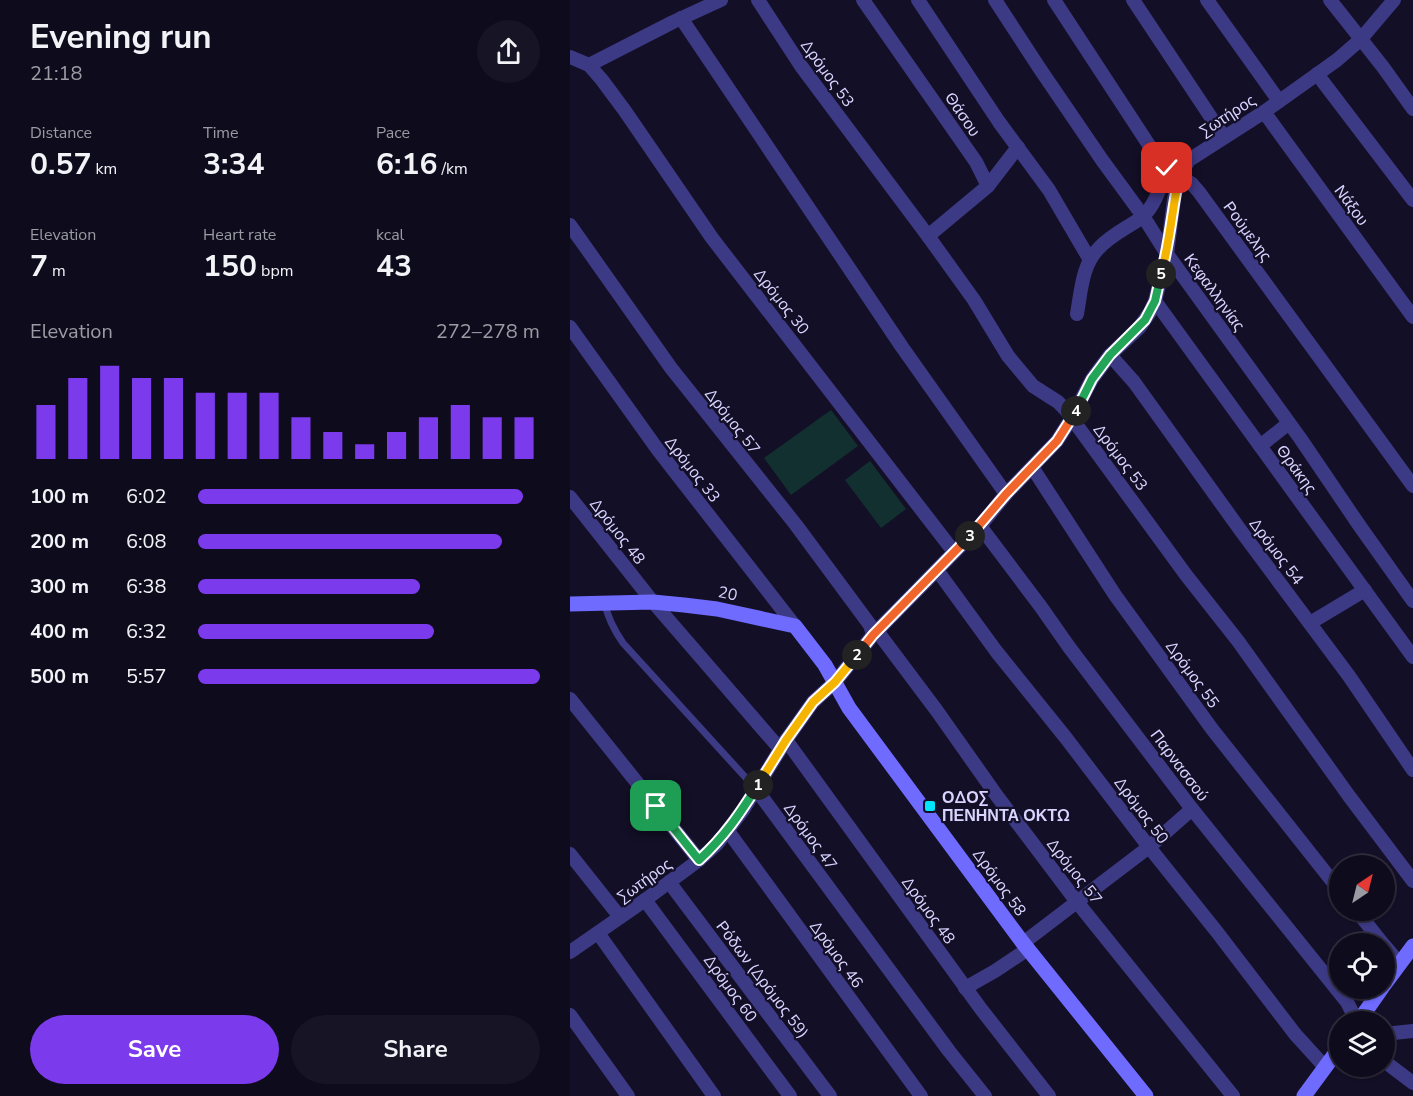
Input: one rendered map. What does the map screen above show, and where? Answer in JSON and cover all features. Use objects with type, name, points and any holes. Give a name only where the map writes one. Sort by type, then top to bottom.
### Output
[{"type":"street","points":[[578,59],[721,0]]},
{"type":"street","name":"Δρόμος 53","points":[[758,0],[801,66],[974,300],[1008,356],[1033,386],[1059,402],[1186,575],[1238,641],[1413,881]]},
{"type":"street","name":"Θάσου","points":[[863,0],[976,162],[988,186]]},
{"type":"street","points":[[918,0],[1049,190],[1090,260]]},
{"type":"street","name":"Κεφαλληνίας","points":[[995,0],[1167,254],[1413,601]]},
{"type":"street","name":"Ρούμελης","points":[[1054,0],[1162,165],[1192,184],[1199,192],[1413,486]]},
{"type":"street","points":[[1133,0],[1224,137]]},
{"type":"street","points":[[1207,0],[1279,101]]},
{"type":"street","points":[[1330,0],[1411,102]]},
{"type":"street","name":"Σωτήρος","points":[[570,952],[645,900],[717,844],[728,831],[813,702],[835,682],[875,633],[980,526],[1006,494],[1057,441],[1092,379],[1110,355],[1145,320],[1155,301],[1167,254],[1179,177],[1189,160],[1264,112],[1337,60],[1360,40],[1394,0]]},
{"type":"street","points":[[681,18],[902,347],[1006,494]]},
{"type":"street","name":"Δρόμος 30","points":[[578,59],[602,80],[626,111],[712,238],[954,552]]},
{"type":"street","points":[[1317,74],[1413,200]]},
{"type":"street","name":"Νάξου","points":[[1264,112],[1413,317]]},
{"type":"street","points":[[928,236],[988,186],[1018,147]]},
{"type":"street","points":[[1077,314],[1090,260],[1098,248],[1143,216],[1153,204],[1167,168]]},
{"type":"street","name":"Δρόμος 57","points":[[570,225],[671,369],[796,525],[875,633],[937,711],[997,796],[1077,902],[1233,1096]]},
{"type":"street","name":"Θράκης","points":[[1155,301],[1413,657]]},
{"type":"street","name":"Δρόμος 33","points":[[570,327],[658,450],[795,626]]},
{"type":"street","name":"Δρόμος 54","points":[[1110,355],[1134,382],[1349,676],[1413,770]]},
{"type":"street","points":[[1260,446],[1289,423]]},
{"type":"street","name":"Δρόμος 55","points":[[1032,467],[1115,595],[1212,729],[1329,877]]},
{"type":"street","name":"Δρόμος 48","points":[[570,497],[653,602],[783,745],[1049,1096]]},
{"type":"street","name":"Παρνασσού","points":[[980,526],[1192,809],[1352,1011]]},
{"type":"street","name":"Δρόμος 50","points":[[937,570],[996,651],[1149,847],[1295,1034],[1325,1067]]},
{"type":"street","points":[[1310,623],[1365,590]]},
{"type":"street","name":"20","points":[[572,601],[605,604],[653,602],[717,609],[795,626]]},
{"type":"street","name":"Δρόμος 58","points":[[795,626],[825,665],[849,708],[1025,946],[1146,1096]]},
{"type":"street","points":[[570,699],[699,860]]},
{"type":"street","name":"Δρόμος 47","points":[[756,789],[949,1051],[985,1096]]},
{"type":"street","points":[[965,988],[995,971],[1077,902],[1149,847],[1192,809]]},
{"type":"street","name":"Δρόμος 46","points":[[728,831],[921,1096]]},
{"type":"street","points":[[570,854],[620,917]]},
{"type":"street","name":"Ρόδων (Δρόμος 59)","points":[[669,882],[830,1096]]},
{"type":"street","name":"Δρόμος 60","points":[[645,900],[790,1096]]},
{"type":"street","points":[[1365,921],[1375,933]]},
{"type":"street","points":[[598,933],[714,1096]]},
{"type":"street","points":[[1395,971],[1413,946]]},
{"type":"street","points":[[1395,958],[1400,964]]},
{"type":"street","points":[[570,1015],[627,1096]]},
{"type":"street","points":[[1395,1032],[1413,1030]]},
{"type":"street","points":[[1304,1096],[1329,1062]]},
{"type":"street","points":[[1395,1069],[1413,1083]]},
{"type":"lane","name":"Δρόμος 47","points":[[605,604],[613,628],[622,643],[756,789]]},
{"type":"green space","points":[[831,410],[858,446],[791,495],[764,458]]},
{"type":"green space","points":[[870,461],[906,509],[881,528],[845,480]]},
{"type":"place","name":"ΟΔΟΣ ΠΕΝΗΝΤΑ ΟΚΤΩ","points":[[930,806]]},
{"type":"route","points":[[656,806],[699,860],[717,844],[743,810],[786,740],[813,702],[835,682],[873,635],[980,526],[1006,494],[1057,441],[1092,379],[1110,355],[1139,328],[1155,301],[1167,254],[1179,177],[1167,168]]}]
